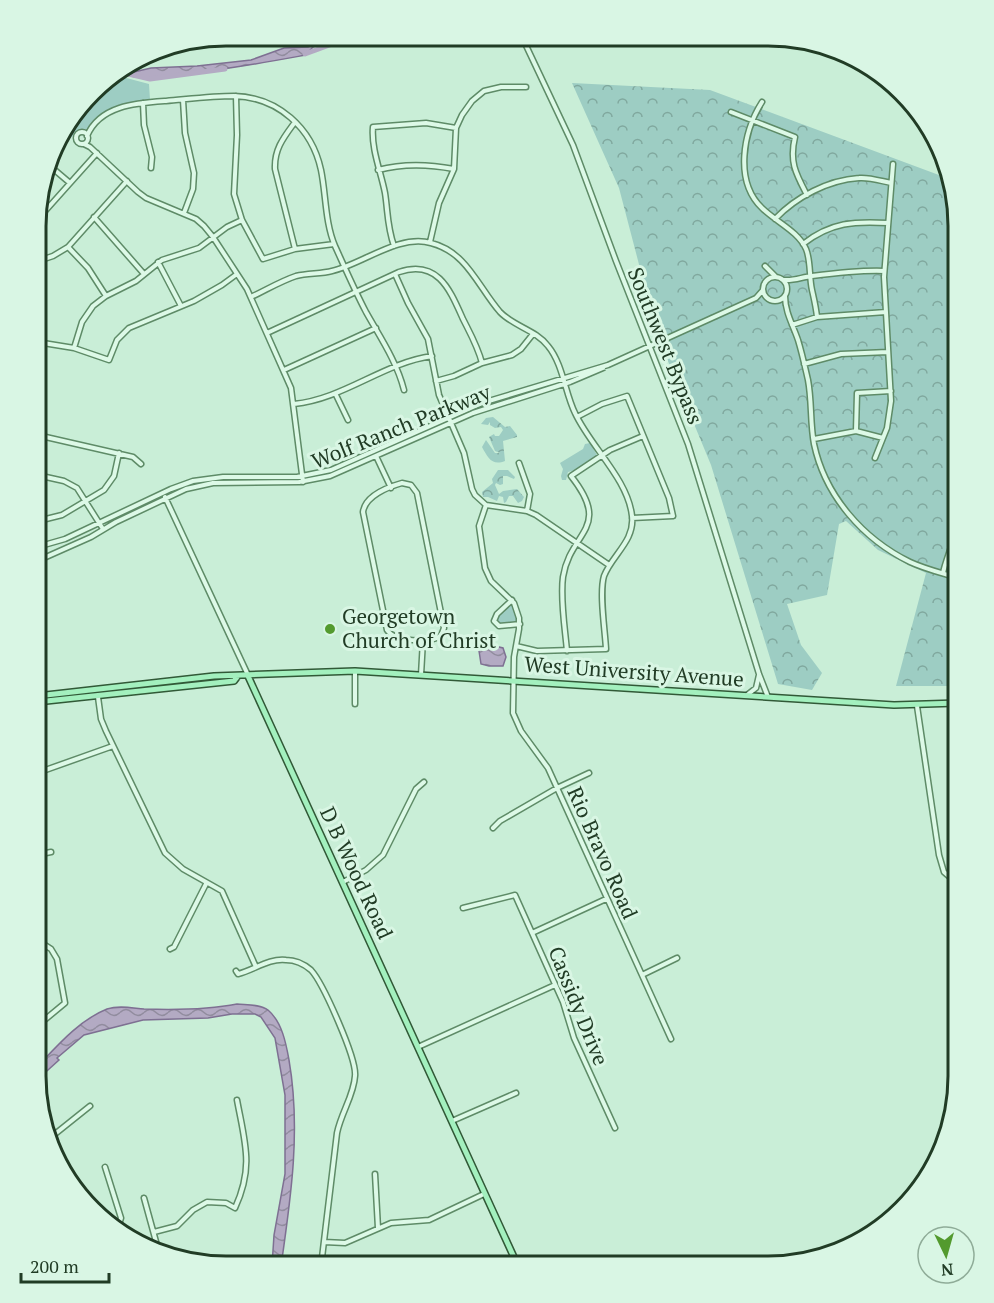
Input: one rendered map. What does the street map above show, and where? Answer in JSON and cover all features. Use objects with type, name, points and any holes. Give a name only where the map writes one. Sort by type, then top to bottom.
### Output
[{"type":"main road","name":"West University Avenue","points":[[46,695],[214,676],[237,677],[312,671],[355,671],[917,706],[947,704]]},
{"type":"main road","name":"D B Wood Road","points":[[248,676],[513,1256]]},
{"type":"main road","name":"West University Avenue","points":[[46,701],[234,681],[237,677]]},
{"type":"main road","points":[[98,697],[100,693],[120,686]]},
{"type":"main road","points":[[55,700],[70,696],[76,691]]},
{"type":"street","name":"Southwest Bypass","points":[[526,46],[576,152],[604,232],[688,444],[768,697]]},
{"type":"street","points":[[430,242],[439,202],[454,169],[456,128],[472,101],[484,91],[501,87],[526,87]]},
{"type":"street","points":[[236,96],[234,194],[242,220],[263,259],[295,249],[334,244]]},
{"type":"street","points":[[303,482],[290,384],[251,297],[213,237],[196,219],[146,198],[90,147],[85,138],[90,130],[110,112],[127,106],[236,96],[269,102],[295,122],[305,131],[315,147],[334,244],[404,390]]},
{"type":"street","points":[[183,100],[185,133],[194,173],[193,189],[184,213]]},
{"type":"street","points":[[762,102],[752,119],[744,155],[746,181],[749,192],[761,207],[800,239],[807,250],[817,317]]},
{"type":"street","points":[[143,103],[144,125],[152,157],[151,168]]},
{"type":"street","points":[[731,112],[795,137],[791,151],[794,168],[807,195]]},
{"type":"street","points":[[295,122],[274,155],[275,169],[295,249]]},
{"type":"street","points":[[393,246],[388,228],[386,199],[378,170],[373,127],[426,123],[456,128]]},
{"type":"street","points":[[48,208],[97,153]]},
{"type":"street","points":[[378,170],[394,166],[429,164],[454,169]]},
{"type":"street","points":[[875,458],[889,416],[891,391],[884,271],[893,164]]},
{"type":"street","points":[[56,171],[70,183]]},
{"type":"street","points":[[775,219],[796,201],[831,184],[861,178],[891,183]]},
{"type":"street","points":[[46,258],[68,247],[127,181]]},
{"type":"street","points":[[94,217],[144,274]]},
{"type":"street","points":[[74,348],[81,322],[89,311],[106,296],[130,285],[158,261],[193,251],[227,226],[242,220]]},
{"type":"street","points":[[803,244],[840,224],[888,223]]},
{"type":"street","points":[[251,297],[295,277],[333,271],[393,246],[430,242],[447,249],[463,260],[501,313],[541,339],[551,350],[577,417],[619,479],[632,518],[629,537],[609,565],[602,587],[606,649],[537,651],[516,646]]},
{"type":"street","points":[[68,247],[88,268],[106,296]]},
{"type":"street","points":[[158,261],[181,306]]},
{"type":"street","points":[[786,311],[777,301],[768,298],[763,290],[767,280],[766,268],[784,280],[864,270],[884,271]]},
{"type":"street","points":[[267,333],[395,274],[409,270],[421,270],[434,274],[445,283],[478,349],[482,363]]},
{"type":"street","points":[[46,343],[74,348],[109,360],[117,340],[129,328],[181,306],[222,285],[237,274]]},
{"type":"street","points":[[395,274],[408,303],[427,335],[440,398],[466,459],[472,489],[478,499],[486,505],[527,511],[543,519],[609,565]]},
{"type":"street","points":[[767,280],[775,276]]},
{"type":"street","points":[[784,280],[788,289]]},
{"type":"street","points":[[795,280],[785,296],[786,311],[809,385],[814,439],[819,462],[836,496],[864,531],[901,557],[948,575]]},
{"type":"street","name":"Wolf Ranch Parkway","points":[[46,544],[62,540],[164,496],[192,488],[213,483],[303,482],[336,474],[449,420],[598,371],[756,298],[763,290]]},
{"type":"street","points":[[777,301],[785,296]]},
{"type":"street","name":"Wolf Ranch Parkway","points":[[756,298],[768,298]]},
{"type":"street","points":[[792,326],[817,317],[886,312]]},
{"type":"street","points":[[284,370],[376,328]]},
{"type":"street","points":[[436,381],[517,352],[533,334]]},
{"type":"street","points":[[804,364],[841,354],[888,352]]},
{"type":"street","points":[[294,404],[318,401],[336,395],[394,366],[416,358],[432,356]]},
{"type":"street","points":[[856,431],[857,393],[891,391]]},
{"type":"street","points":[[336,395],[348,420]]},
{"type":"street","points":[[577,417],[602,404],[627,396],[669,498],[673,516],[632,518]]},
{"type":"street","points":[[814,439],[856,431],[883,438]]},
{"type":"street","points":[[567,651],[563,578],[568,557],[586,530],[589,512],[584,494],[571,476],[610,450],[643,436]]},
{"type":"street","points":[[46,437],[119,453],[133,457],[141,464]]},
{"type":"street","points":[[46,517],[55,517],[104,490],[114,476],[119,453]]},
{"type":"street","points":[[375,454],[391,488]]},
{"type":"street","name":"Wolf Ranch Parkway","points":[[46,557],[91,537],[189,482],[208,478],[303,476],[375,454]]},
{"type":"street","points":[[519,463],[530,494],[527,511]]},
{"type":"street","points":[[46,477],[71,484],[86,500],[103,529]]},
{"type":"street","points":[[405,483],[414,488],[417,494],[444,628],[438,638],[423,640],[394,637],[386,628],[363,512],[364,505],[369,498],[405,483]]},
{"type":"street","name":"D B Wood Road","points":[[164,496],[248,676]]},
{"type":"street","points":[[486,505],[479,526],[485,568],[491,581],[512,600],[520,624],[500,626],[494,621],[497,614],[512,600]]},
{"type":"street","points":[[943,573],[948,559]]},
{"type":"street","name":"Rio Bravo Road","points":[[520,624],[512,702],[516,720],[544,761],[671,1039]]},
{"type":"street","points":[[421,675],[423,640]]},
{"type":"street","points":[[355,671],[355,704]]},
{"type":"street","points":[[744,696],[754,691],[759,674]]},
{"type":"street","points":[[98,697],[101,719],[165,853],[176,864],[206,884],[220,889],[256,967]]},
{"type":"street","points":[[917,706],[939,855],[944,872],[947,875]]},
{"type":"street","points":[[46,770],[113,746]]},
{"type":"street","points":[[493,828],[500,821],[557,788],[589,773]]},
{"type":"street","points":[[342,883],[366,870],[383,855],[416,789],[424,782]]},
{"type":"street","points":[[46,853],[51,852]]},
{"type":"street","points":[[170,949],[174,947],[206,884]]},
{"type":"street","name":"Cassidy Drive","points":[[463,908],[515,895],[565,1006],[574,1038],[615,1128]]},
{"type":"street","points":[[532,933],[606,899]]},
{"type":"street","points":[[46,947],[54,953],[62,977],[65,1003],[46,1019]]},
{"type":"street","points":[[642,975],[677,958]]},
{"type":"street","points":[[236,971],[238,974],[274,960],[284,959],[299,963],[309,969],[321,985],[354,1060],[355,1079],[341,1116],[338,1133],[322,1256]]},
{"type":"street","points":[[418,1048],[555,985]]},
{"type":"street","points":[[451,1122],[516,1093]]},
{"type":"street","points":[[154,1232],[176,1226],[193,1210],[207,1202],[226,1203],[235,1208],[245,1186],[248,1164],[237,1100]]},
{"type":"street","points":[[56,1133],[90,1106]]},
{"type":"street","points":[[105,1167],[120,1221]]},
{"type":"street","points":[[375,1173],[378,1228]]},
{"type":"street","points":[[324,1242],[345,1243],[395,1222],[429,1220],[484,1194]]},
{"type":"street","points":[[144,1198],[156,1242]]},
{"type":"green space","points":[[126,78],[149,84],[150,100],[129,104],[115,110],[71,138],[91,108],[117,84]]},
{"type":"green space","points":[[572,83],[710,90],[939,175],[946,203],[948,227],[947,686],[896,686],[926,573],[878,550],[846,521],[839,524],[827,595],[787,604],[801,645],[822,673],[812,690],[778,684],[711,465],[658,337],[619,188]]},
{"type":"green space","points":[[493,417],[505,427],[510,426],[517,435],[517,437],[503,441],[505,461],[501,462],[491,460],[482,447],[486,440],[495,453],[500,453],[495,451],[489,437],[494,434],[499,436],[503,430],[501,427],[495,428],[490,425],[490,422],[488,425],[481,424],[486,418]]},
{"type":"green space","points":[[590,443],[597,455],[576,470],[568,472],[566,480],[562,480],[563,469],[560,463],[583,449],[585,444]]},
{"type":"green space","points":[[498,470],[508,470],[515,477],[514,479],[503,476],[503,484],[496,483],[499,494],[503,491],[517,489],[524,497],[522,501],[518,503],[513,496],[509,496],[504,503],[503,497],[499,496],[497,501],[483,497],[482,492],[493,483],[492,479]]},
{"type":"green space","points":[[510,605],[514,607],[517,622],[499,623],[496,619]]},
{"type":"water","points":[[315,46],[306,55],[233,68],[153,78],[130,76],[151,68],[251,60],[284,48]]},
{"type":"water","points":[[478,644],[503,648],[506,657],[503,666],[481,664]]},
{"type":"water","points":[[237,1004],[261,1007],[273,1015],[283,1033],[293,1086],[294,1137],[291,1189],[282,1256],[273,1256],[285,1174],[285,1095],[275,1038],[261,1017],[255,1014],[232,1014],[208,1018],[143,1020],[84,1035],[57,1058],[59,1060],[46,1072],[46,1058],[60,1043],[87,1020],[107,1009],[214,1007]]},
{"type":"waterway","points":[[305,54],[327,46]]},
{"type":"waterway","points":[[131,75],[150,79],[225,69]]},
{"type":"place","name":"Georgetown Church of Christ","points":[[330,629]]}]
